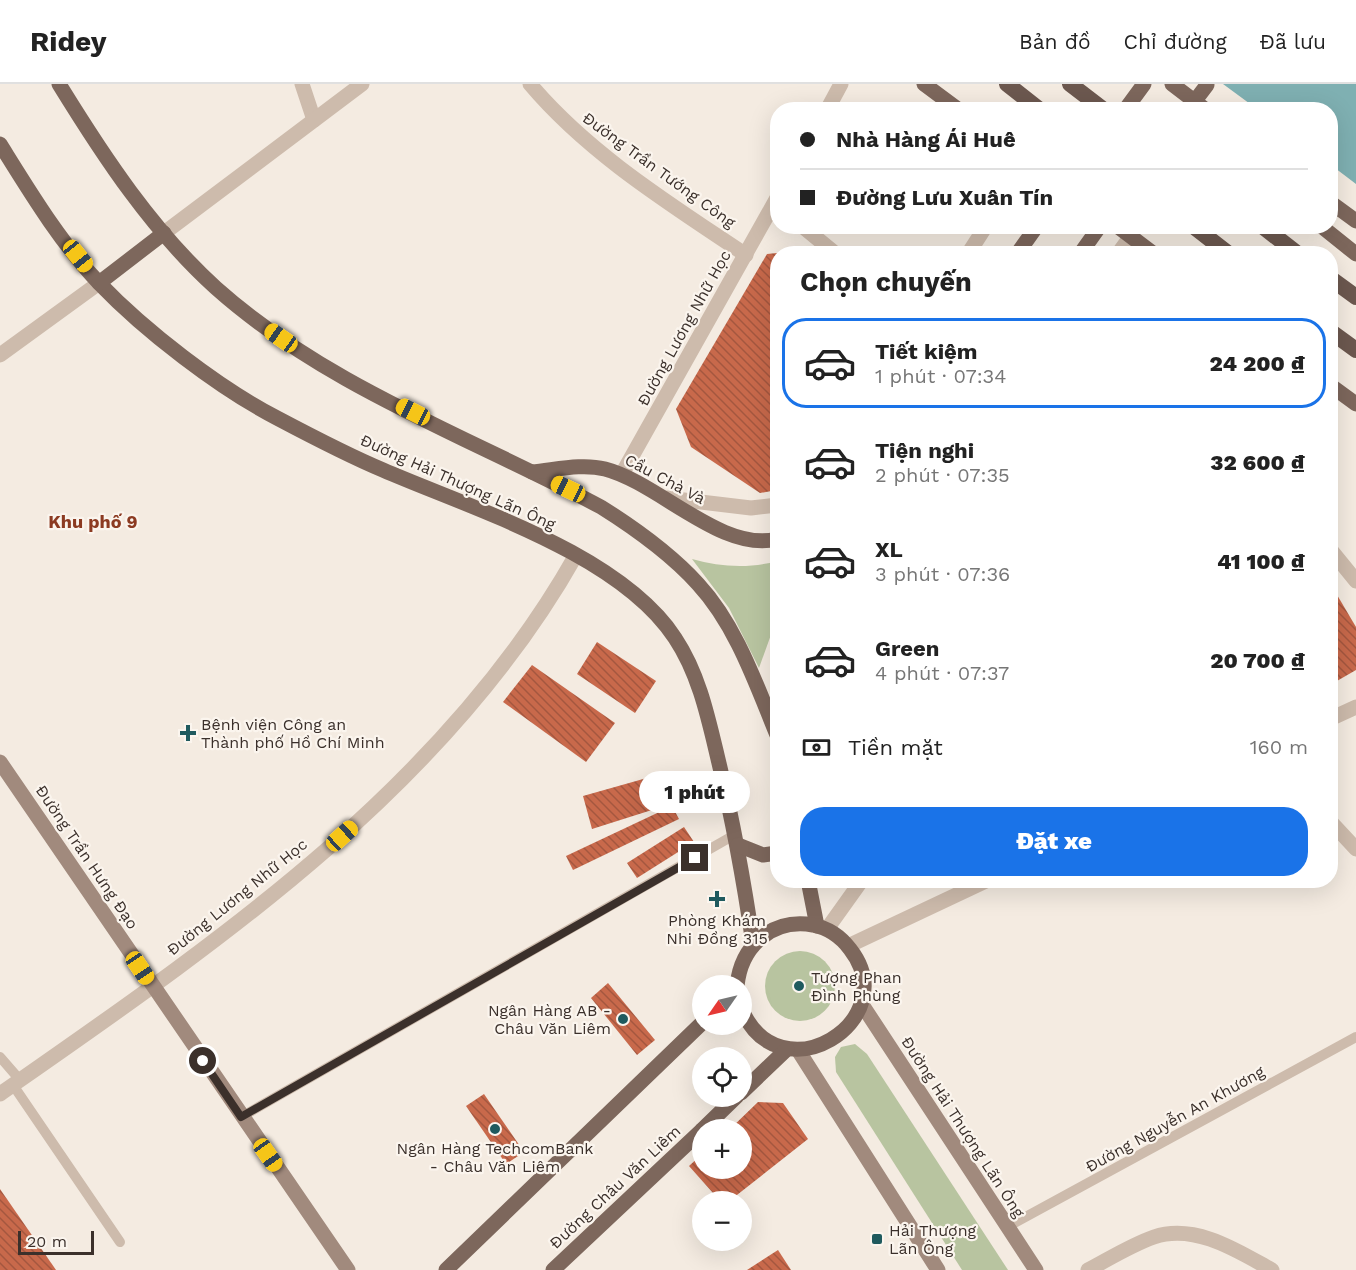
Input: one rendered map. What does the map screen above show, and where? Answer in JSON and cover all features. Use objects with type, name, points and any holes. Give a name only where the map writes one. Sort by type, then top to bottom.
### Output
[{"type":"highway","points":[[1007,84],[1030,102]]},
{"type":"highway","points":[[1070,84],[1094,102]]},
{"type":"highway","points":[[1203,234],[1219,246]]},
{"type":"highway","points":[[1272,234],[1288,246]]},
{"type":"highway","points":[[1338,284],[1356,297]]},
{"type":"highway","points":[[1338,337],[1356,350]]},
{"type":"main road","points":[[59,84],[95,142],[133,196],[216,288],[294,348],[354,382],[585,498],[628,524],[699,585],[730,630],[770,719]]},
{"type":"main road","points":[[924,84],[948,102]]},
{"type":"main road","points":[[1131,102],[1144,84]]},
{"type":"main road","points":[[1172,84],[1196,102]]},
{"type":"main road","points":[[1206,102],[1207,84]]},
{"type":"main road","points":[[1194,102],[1207,84]]},
{"type":"main road","name":"Đường Hải Thượng Lãn Ông","points":[[0,144],[33,196],[99,283],[188,361],[274,417],[378,469],[576,555],[627,587],[653,609],[675,637],[692,667],[705,703],[737,840],[753,944]]},
{"type":"main road","points":[[1338,208],[1356,221]]},
{"type":"main road","points":[[99,283],[164,233]]},
{"type":"main road","points":[[1127,234],[1143,246]]},
{"type":"main road","points":[[1331,234],[1356,254]]},
{"type":"main road","points":[[1338,391],[1356,404]]},
{"type":"main road","name":"Cầu Chà Và","points":[[532,472],[584,466],[622,474],[725,532],[747,540],[770,538]]},
{"type":"main road","name":"Đường Trần Hưng Đạo","points":[[0,762],[241,1117],[348,1270]]},
{"type":"main road","points":[[737,840],[763,855],[770,854]]},
{"type":"main road","points":[[810,888],[822,927]]},
{"type":"main road","points":[[740,975],[744,957],[753,944],[764,934],[790,924],[822,927],[848,946],[862,974],[861,1003],[844,1032],[830,1042],[814,1048],[793,1049],[768,1041],[752,1025]]},
{"type":"main road","name":"Đường Hải Thượng Lãn Ông","points":[[861,1003],[1036,1270]]},
{"type":"main road","points":[[446,1270],[692,1033]]},
{"type":"main road","points":[[752,1084],[793,1049]]},
{"type":"main road","points":[[793,1049],[938,1270]]},
{"type":"main road","name":"Đường Châu Văn Liêm","points":[[713,1119],[726,1107]]},
{"type":"main road","name":"Đường Châu Văn Liêm","points":[[554,1270],[692,1139]]},
{"type":"street","points":[[302,84],[314,120]]},
{"type":"street","points":[[164,233],[362,84]]},
{"type":"street","name":"Đường Trần Tướng Công","points":[[530,84],[559,117],[612,161],[746,255]]},
{"type":"street","points":[[831,102],[841,84]]},
{"type":"street","name":"Đường Lương Nhữ Học","points":[[622,474],[770,213]]},
{"type":"street","points":[[812,234],[826,246]]},
{"type":"street","points":[[1124,246],[1131,237]]},
{"type":"street","points":[[0,355],[99,283]]},
{"type":"street","points":[[667,498],[751,508],[770,506]]},
{"type":"street","name":"Đường Lương Nhữ Học","points":[[0,1094],[153,987],[342,836],[412,771],[450,730],[509,659],[542,612],[576,555]]},
{"type":"street","points":[[1338,559],[1356,581]]},
{"type":"street","points":[[1338,715],[1356,707]]},
{"type":"street","points":[[1338,830],[1356,849]]},
{"type":"street","points":[[822,927],[855,888]]},
{"type":"street","points":[[848,946],[971,888]]},
{"type":"street","points":[[1088,1270],[1142,1242],[1172,1233],[1198,1236],[1220,1243],[1272,1270]]},
{"type":"lane","points":[[241,1117],[737,840]]},
{"type":"lane","name":"Đường Nguyễn An Khương","points":[[1007,1227],[1356,1037]]},
{"type":"lane","points":[[0,1057],[120,1242]]},
{"type":"green space","points":[[692,559],[734,566],[770,562],[770,637],[759,668],[729,608]]},
{"type":"green space","points":[[807,951],[820,957],[829,966],[833,972],[835,986],[833,1000],[825,1011],[814,1019],[793,1021],[775,1011],[767,1000],[765,979],[775,961],[786,953]]},
{"type":"green space","points":[[855,1044],[867,1054],[1008,1270],[962,1270],[836,1072],[835,1057],[841,1047]]},
{"type":"water","points":[[1223,84],[1356,84],[1356,184],[1338,170],[1338,102],[1247,102]]},
{"type":"building","points":[[767,254],[770,254],[770,491],[760,493],[691,447],[676,409]]},
{"type":"building","points":[[1338,597],[1356,627],[1356,670],[1338,680]]},
{"type":"building","points":[[597,642],[656,681],[635,713],[577,674]]},
{"type":"building","points":[[532,665],[615,723],[586,762],[503,702]]},
{"type":"building","points":[[668,772],[677,802],[592,829],[583,796]]},
{"type":"building","points":[[672,806],[679,819],[573,870],[566,856]]},
{"type":"building","points":[[684,827],[694,842],[637,878],[627,863]]},
{"type":"building","name":"Ngân Hàng AB - Châu Văn Liêm","points":[[608,983],[655,1040],[637,1055],[591,998]]},
{"type":"building","name":"Ngân Hàng TechcomBank - Châu Văn Liêm","points":[[484,1094],[524,1152],[506,1164],[466,1106]]},
{"type":"building","points":[[758,1102],[783,1103],[808,1139],[742,1191],[711,1191],[701,1179],[752,1179],[752,1119],[740,1119]]},
{"type":"building","points":[[0,1189],[56,1270],[0,1270]]},
{"type":"building","points":[[778,1250],[791,1270],[747,1270]]},
{"type":"place","name":"Bệnh viện Công an Thành phố Hồ Chí Minh","points":[[188,733]]},
{"type":"place","name":"Phòng Khám Nhi Đồng 315","points":[[717,899]]},
{"type":"place","name":"Tượng Phan Đình Phùng","points":[[799,986]]},
{"type":"place","name":"Ngân Hàng AB - Châu Văn Liêm","points":[[623,1019]]},
{"type":"place","name":"Ngân Hàng TechcomBank - Châu Văn Liêm","points":[[495,1129]]},
{"type":"place","name":"Hải Thượng Lãn Ông","points":[[877,1239]]},
{"type":"district","name":"Khu phố 9","points":[[93,521]]},
{"type":"route","points":[[203,1061],[241,1117],[695,858]]}]
